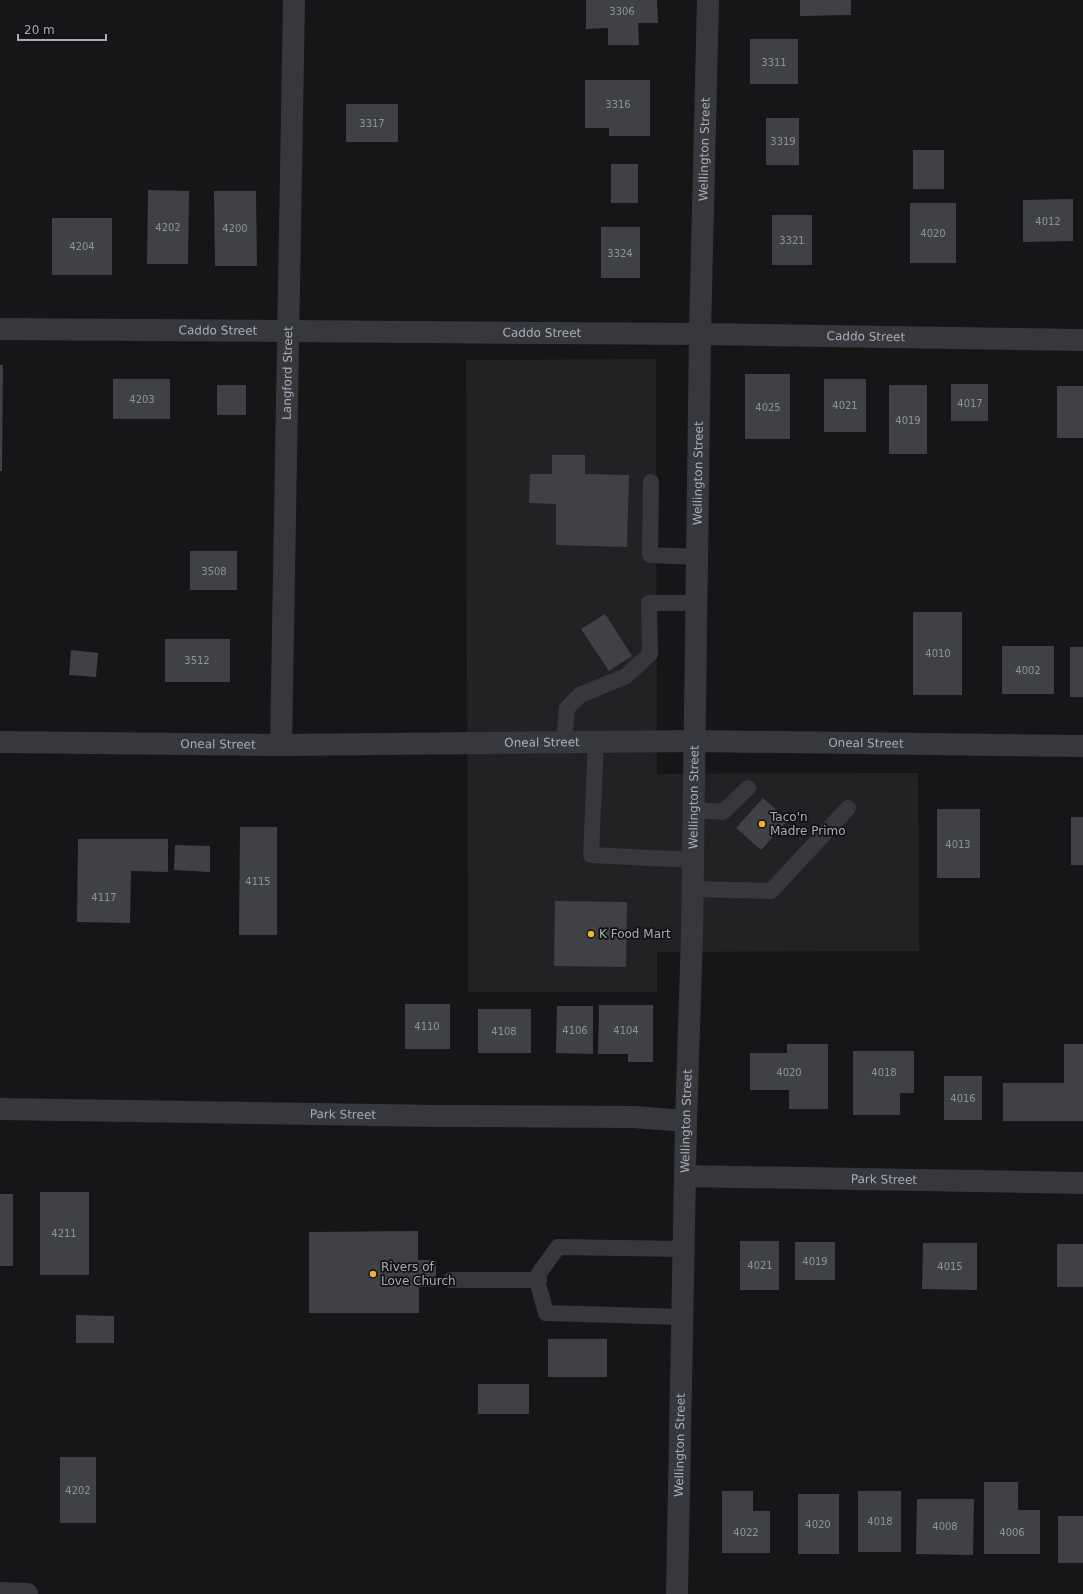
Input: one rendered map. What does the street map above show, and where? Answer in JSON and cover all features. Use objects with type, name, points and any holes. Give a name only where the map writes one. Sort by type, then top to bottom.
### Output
[{"type":"street","name":"Langford Street","points":[[281,745],[294,0]]},
{"type":"street","name":"Wellington Street","points":[[677,1594],[683,1249],[692,889],[700,334],[708,0]]},
{"type":"street","name":"Caddo Street","points":[[0,329],[700,334],[1083,340]]},
{"type":"street","name":"Oneal Street","points":[[0,742],[281,745],[694,741],[1083,746]]},
{"type":"street","name":"Park Street","points":[[0,1109],[430,1116],[633,1117],[686,1121]]},
{"type":"street","name":"Park Street","points":[[685,1176],[1083,1183]]},
{"type":"street","points":[[0,1593],[27,1594]]},
{"type":"lane","points":[[651,482],[650,556],[696,557]]},
{"type":"lane","points":[[564,742],[566,708],[580,695],[626,676],[650,654],[650,603],[696,603]]},
{"type":"lane","points":[[596,742],[592,855],[692,860]]},
{"type":"lane","points":[[693,810],[723,812],[748,788]]},
{"type":"lane","points":[[692,889],[771,891],[848,808]]},
{"type":"lane","points":[[682,1317],[546,1313],[538,1284],[539,1272],[558,1247],[683,1249]]},
{"type":"lane","points":[[451,1280],[539,1280]]},
{"type":"shaded area","points":[[656,359],[657,774],[918,773],[919,951],[657,952],[657,992],[468,992],[466,360]]},
{"type":"building","points":[[586,0],[657,0],[658,23],[638,23],[639,45],[608,45],[608,28],[586,29]]},
{"type":"building","points":[[800,0],[851,0],[851,15],[800,16]]},
{"type":"building","points":[[750,39],[798,39],[798,84],[750,84]]},
{"type":"building","points":[[585,80],[650,80],[650,136],[609,136],[609,128],[585,128]]},
{"type":"building","points":[[346,104],[398,104],[398,142],[346,142]]},
{"type":"building","points":[[766,118],[799,118],[799,165],[766,165]]},
{"type":"building","points":[[913,150],[944,150],[944,189],[913,189]]},
{"type":"building","points":[[611,164],[638,164],[638,203],[611,203]]},
{"type":"building","points":[[148,190],[189,191],[188,264],[147,264]]},
{"type":"building","points":[[214,191],[256,191],[257,266],[215,266]]},
{"type":"building","points":[[1073,199],[1073,241],[1023,242],[1023,200]]},
{"type":"building","points":[[910,203],[956,203],[956,263],[910,263]]},
{"type":"building","points":[[772,215],[812,215],[812,265],[772,265]]},
{"type":"building","points":[[52,218],[112,218],[112,275],[52,275]]},
{"type":"building","points":[[601,227],[640,227],[640,278],[601,278]]},
{"type":"building","points":[[0,365],[3,365],[2,471],[0,471]]},
{"type":"building","points":[[745,374],[790,374],[790,439],[745,439]]},
{"type":"building","points":[[113,379],[170,379],[170,419],[113,419]]},
{"type":"building","points":[[824,379],[866,379],[866,432],[824,432]]},
{"type":"building","points":[[951,384],[988,384],[988,421],[951,421]]},
{"type":"building","points":[[217,385],[246,385],[246,415],[217,415]]},
{"type":"building","points":[[889,385],[927,385],[927,454],[889,454]]},
{"type":"building","points":[[1057,386],[1083,386],[1083,438],[1057,438]]},
{"type":"building","points":[[552,455],[585,455],[585,474],[629,475],[627,547],[556,545],[556,504],[529,503],[530,474],[552,474]]},
{"type":"building","points":[[190,551],[237,551],[237,590],[190,590]]},
{"type":"building","points":[[913,612],[962,612],[962,695],[913,695]]},
{"type":"building","points":[[605,614],[632,656],[609,671],[581,629]]},
{"type":"building","points":[[165,639],[230,639],[230,682],[165,682]]},
{"type":"building","points":[[1002,646],[1054,646],[1054,694],[1002,694]]},
{"type":"building","points":[[1070,647],[1083,647],[1083,697],[1070,697]]},
{"type":"building","points":[[71,650],[98,653],[96,677],[69,675]]},
{"type":"building","name":"Taco'n Madre Primo","points":[[763,798],[788,820],[761,850],[736,828]]},
{"type":"building","points":[[937,809],[980,809],[980,878],[937,878]]},
{"type":"building","points":[[1071,817],[1083,817],[1083,865],[1071,865]]},
{"type":"building","points":[[240,827],[277,827],[277,935],[239,935]]},
{"type":"building","points":[[78,839],[168,839],[168,872],[131,871],[130,923],[77,922]]},
{"type":"building","points":[[175,845],[210,846],[210,872],[174,870]]},
{"type":"building","name":"K Food Mart","points":[[555,901],[627,902],[626,967],[554,966]]},
{"type":"building","points":[[405,1004],[450,1004],[450,1049],[405,1049]]},
{"type":"building","points":[[599,1005],[653,1005],[653,1062],[628,1062],[628,1054],[598,1054]]},
{"type":"building","points":[[557,1006],[593,1006],[593,1054],[556,1053]]},
{"type":"building","points":[[478,1009],[531,1009],[531,1053],[478,1053]]},
{"type":"building","points":[[787,1044],[828,1044],[828,1109],[789,1109],[789,1090],[750,1090],[750,1053],[787,1053]]},
{"type":"building","points":[[1064,1044],[1083,1044],[1083,1121],[1003,1121],[1003,1083],[1064,1083]]},
{"type":"building","points":[[853,1051],[914,1051],[914,1093],[900,1093],[900,1115],[853,1115]]},
{"type":"building","points":[[944,1076],[982,1076],[982,1120],[944,1120]]},
{"type":"building","points":[[40,1192],[89,1192],[89,1275],[40,1275]]},
{"type":"building","points":[[0,1194],[13,1194],[13,1266],[0,1266]]},
{"type":"building","name":"Rivers of Love Church","points":[[418,1231],[418,1260],[436,1260],[436,1287],[419,1287],[419,1313],[309,1313],[309,1232]]},
{"type":"building","points":[[740,1241],[779,1241],[779,1290],[740,1290]]},
{"type":"building","points":[[795,1242],[835,1242],[835,1280],[795,1280]]},
{"type":"building","points":[[923,1243],[977,1243],[977,1290],[922,1289]]},
{"type":"building","points":[[1057,1244],[1083,1244],[1083,1287],[1057,1287]]},
{"type":"building","points":[[76,1315],[114,1316],[114,1343],[76,1343]]},
{"type":"building","points":[[548,1339],[607,1339],[607,1377],[548,1377]]},
{"type":"building","points":[[478,1384],[529,1384],[529,1414],[478,1414]]},
{"type":"building","points":[[60,1457],[96,1457],[96,1523],[60,1523]]},
{"type":"building","points":[[984,1482],[1018,1482],[1018,1510],[1040,1510],[1040,1554],[984,1554]]},
{"type":"building","points":[[722,1491],[753,1491],[753,1511],[770,1511],[770,1553],[722,1553]]},
{"type":"building","points":[[858,1491],[901,1491],[901,1552],[858,1552]]},
{"type":"building","points":[[798,1494],[839,1494],[839,1554],[798,1554]]},
{"type":"building","points":[[917,1499],[974,1499],[973,1555],[916,1554]]},
{"type":"building","points":[[1058,1516],[1083,1516],[1083,1563],[1058,1563]]},
{"type":"place","name":"Taco'n Madre Primo","points":[[762,824]]},
{"type":"place","name":"K Food Mart","points":[[591,934]]},
{"type":"place","name":"Rivers of Love Church","points":[[373,1274]]}]
